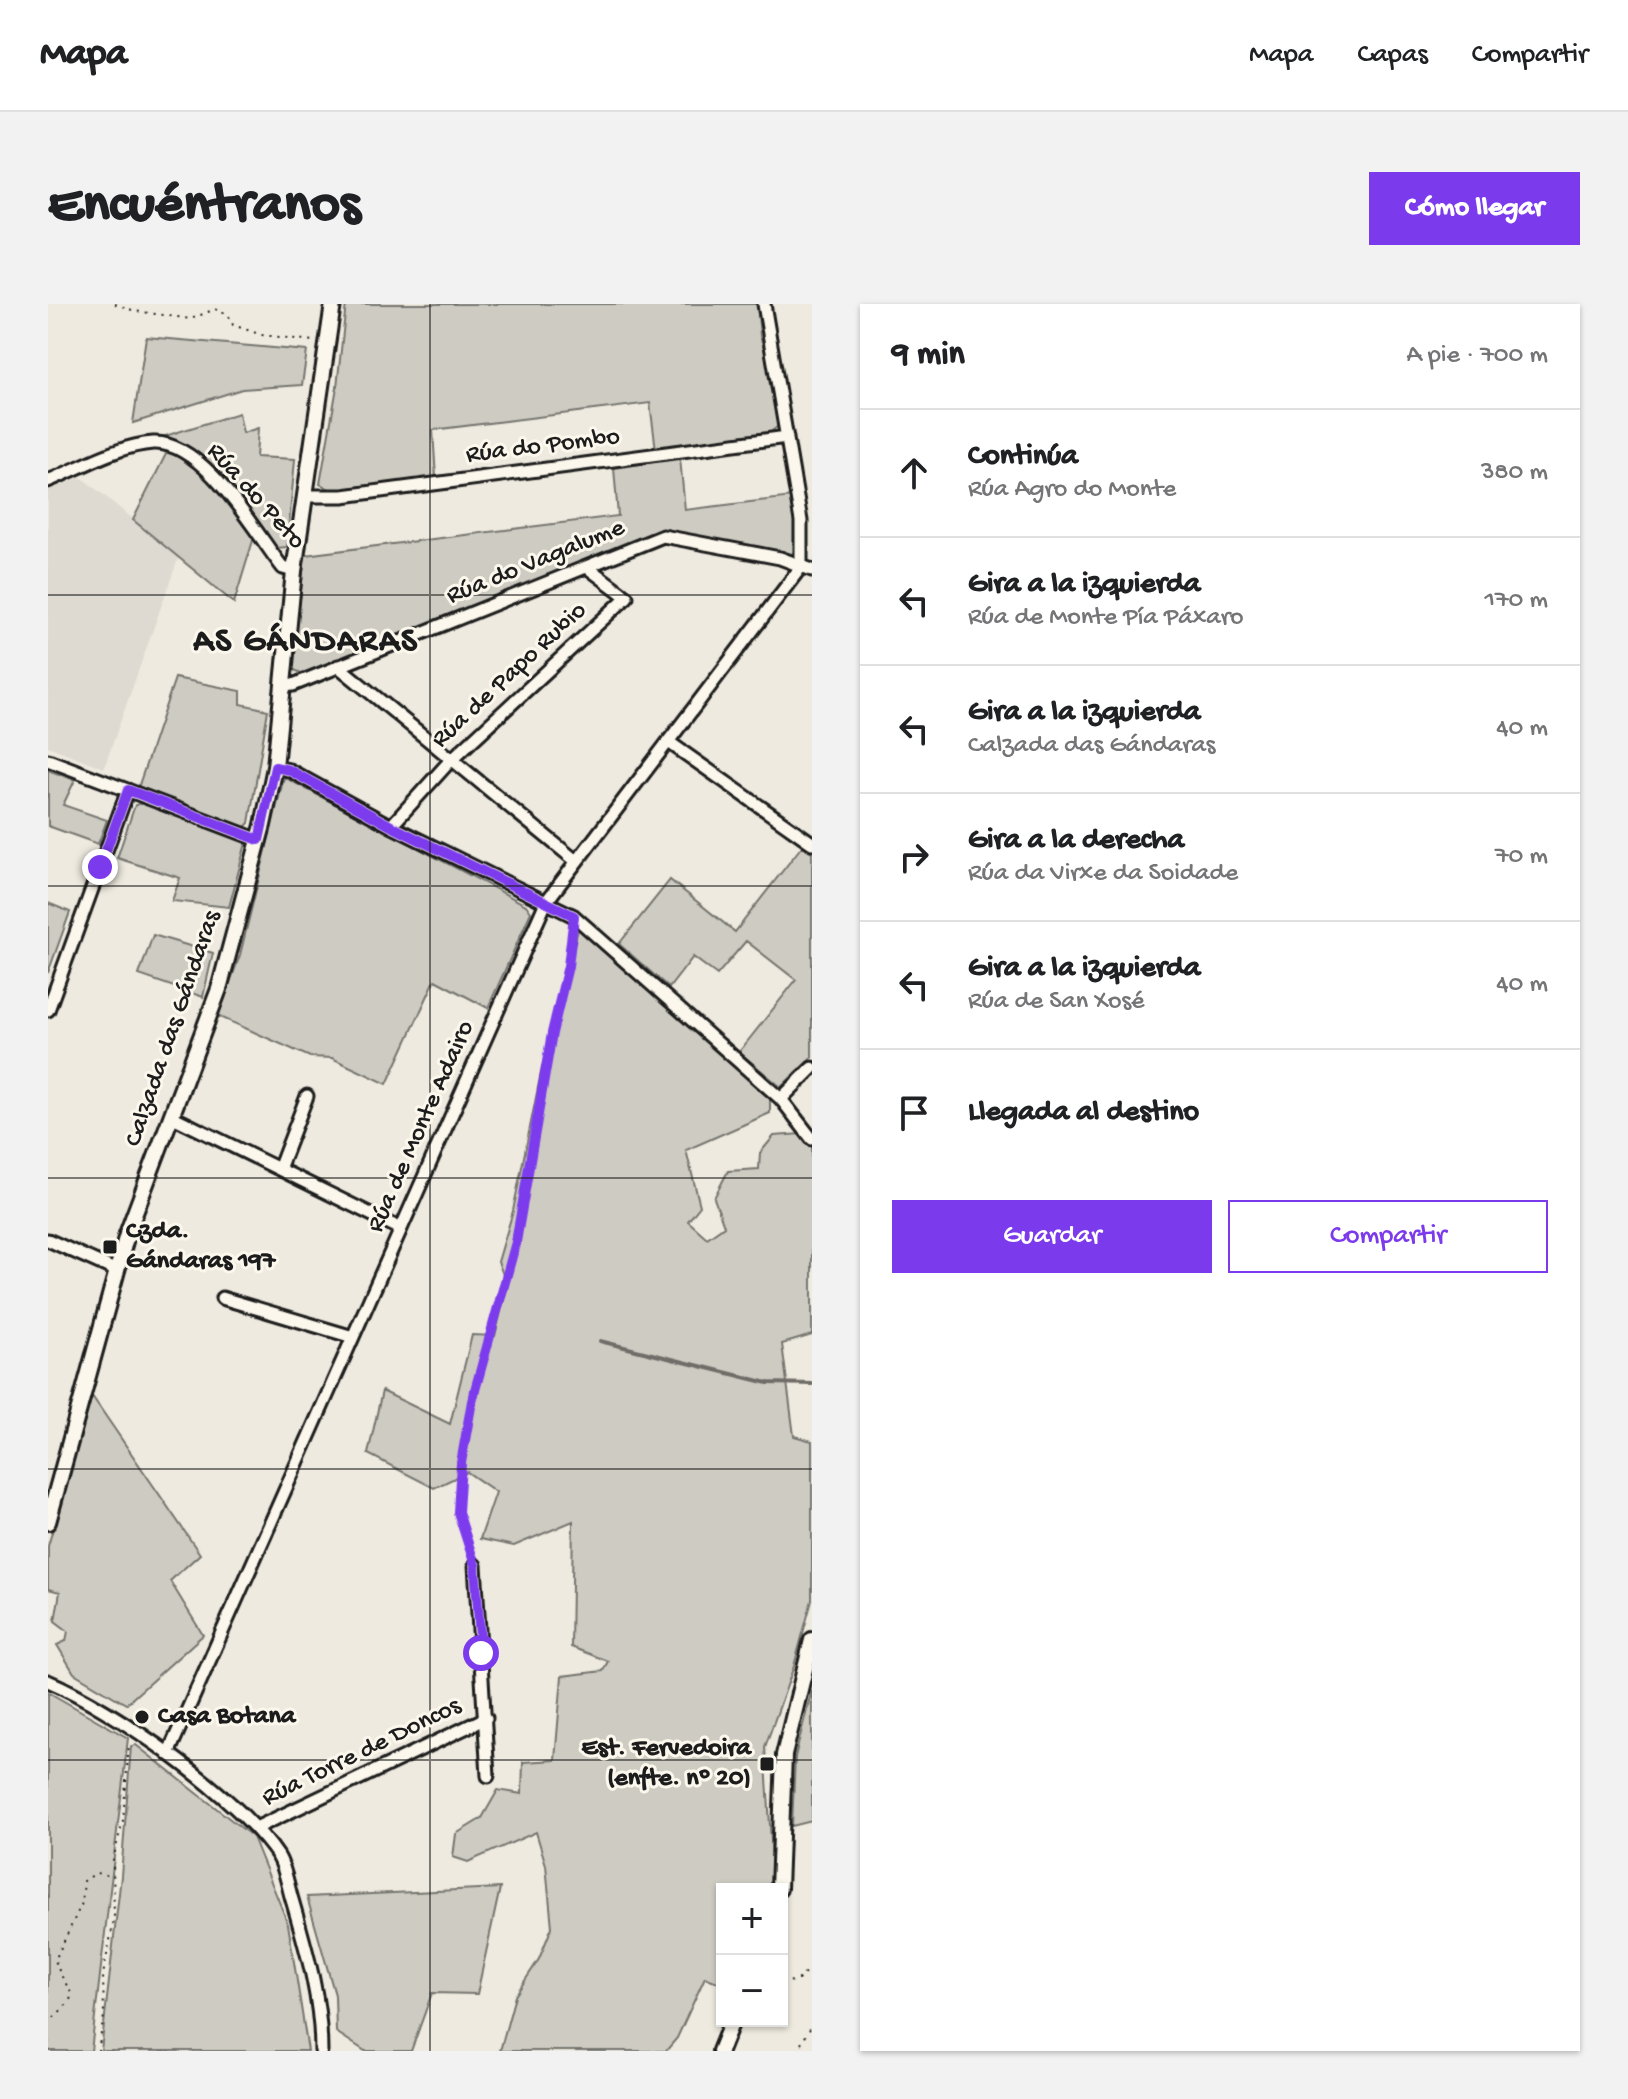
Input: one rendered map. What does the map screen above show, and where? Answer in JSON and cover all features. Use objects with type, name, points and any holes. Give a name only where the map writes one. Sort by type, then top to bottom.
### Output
[{"type":"main road","name":"Calzada das Gándaras","points":[[48,1522],[117,1271],[219,989],[259,840],[275,767],[294,571],[333,304]]},
{"type":"main road","points":[[779,1883],[784,1755],[812,1640]]},
{"type":"main road","points":[[720,2051],[730,2027]]},
{"type":"street","points":[[764,304],[801,521],[806,569]]},
{"type":"street","name":"Rúa do Pombo","points":[[305,496],[343,496],[787,437]]},
{"type":"street","name":"Rúa do Peto","points":[[48,481],[133,447],[151,443],[168,445],[183,452],[222,485],[283,568],[294,571]]},
{"type":"street","name":"Rúa do Vagalume","points":[[283,686],[663,536],[780,558],[806,569]]},
{"type":"street","name":"Rúa de Papo Rubio","points":[[391,826],[450,761],[627,597],[587,567]]},
{"type":"street","name":"Rúa de Monte Adairo","points":[[168,1754],[546,902],[806,569]]},
{"type":"street","points":[[338,666],[450,761],[576,861]]},
{"type":"street","points":[[670,743],[812,843]]},
{"type":"street","points":[[48,760],[259,840]]},
{"type":"street","points":[[275,767],[289,770],[391,826],[574,916],[781,1099],[812,1139]]},
{"type":"street","points":[[48,1010],[128,790]]},
{"type":"street","points":[[781,1099],[812,1068]]},
{"type":"street","points":[[279,1169],[307,1096]]},
{"type":"street","points":[[171,1116],[401,1229]]},
{"type":"street","points":[[48,1240],[117,1271]]},
{"type":"street","points":[[222,1298],[353,1337]]},
{"type":"street","points":[[475,1565],[488,1776]]},
{"type":"street","points":[[48,1681],[79,1694],[168,1754],[256,1828],[280,1860],[311,1965],[321,2051]]},
{"type":"street","name":"Rúa Torre de Doncos","points":[[256,1828],[486,1718]]},
{"type":"path","points":[[115,304],[135,311],[191,319],[215,309],[228,314],[233,325],[262,335],[314,341]]},
{"type":"path","points":[[475,1565],[458,1512],[461,1463],[472,1401],[516,1242],[552,1033],[568,966],[574,916]]},
{"type":"path","points":[[98,2051],[104,2016],[103,1975],[114,1920],[113,1860],[123,1820],[129,1742],[134,1730]]},
{"type":"path","points":[[48,2023],[69,2006],[72,1994],[55,1960],[82,1903],[84,1881],[96,1873],[114,1876]]},
{"type":"path","points":[[788,1982],[798,1980],[812,1967]]},
{"type":"path","points":[[797,2051],[812,2025]]},
{"type":"path","points":[[48,2033],[49,2051]]},
{"type":"shaded area","points":[[346,304],[757,304],[760,336],[772,372],[780,418],[777,427],[764,437],[656,450],[650,403],[433,430],[436,478],[333,491],[320,484],[337,387]]},
{"type":"shaded area","points":[[146,337],[307,351],[302,385],[242,389],[133,423]]},
{"type":"shaded area","points":[[239,413],[243,433],[258,428],[256,457],[295,459],[287,547],[276,548],[227,485],[198,459],[165,436]]},
{"type":"shaded area","points":[[168,450],[205,474],[255,534],[234,603],[133,520]]},
{"type":"shaded area","points":[[680,458],[685,510],[792,497],[798,546],[792,554],[659,532],[306,675],[292,669],[305,555],[618,516],[614,468]]},
{"type":"shaded area","points":[[81,477],[179,556],[104,768],[48,746],[48,489]]},
{"type":"shaded area","points":[[175,678],[241,691],[241,704],[268,710],[249,823],[245,827],[138,788]]},
{"type":"shaded area","points":[[48,770],[75,780],[63,805],[107,820],[98,844],[48,826]]},
{"type":"shaded area","points":[[284,777],[526,905],[531,912],[488,1008],[435,980],[387,1084],[332,1058],[310,1057],[218,1016],[240,955]]},
{"type":"shaded area","points":[[142,803],[246,843],[229,907],[172,901],[180,878],[117,858],[135,805]]},
{"type":"shaded area","points":[[802,846],[812,852],[812,1057],[781,1087],[739,1052],[796,980],[746,941],[717,975],[693,957],[669,988],[619,944],[670,880],[735,932]]},
{"type":"shaded area","points":[[48,903],[70,912],[48,973]]},
{"type":"shaded area","points":[[578,929],[770,1096],[770,1113],[686,1150],[700,1206],[688,1221],[707,1238],[724,1226],[714,1198],[728,1171],[759,1169],[760,1153],[774,1136],[802,1134],[812,1144],[812,1335],[782,1344],[794,1436],[812,1441],[812,1600],[794,1666],[765,1747],[773,1873],[770,1883],[716,1883],[716,1982],[705,1977],[677,2038],[666,2051],[500,2051],[515,1996],[539,1959],[552,1927],[546,1865],[536,1832],[468,1862],[453,1857],[456,1834],[482,1818],[498,1790],[522,1794],[523,1762],[555,1760],[562,1676],[603,1671],[608,1661],[571,1647],[573,1521],[514,1546],[480,1539],[496,1492],[467,1472],[434,1488],[368,1454],[382,1391],[450,1424],[472,1335],[495,1336],[507,1284],[498,1262],[513,1211],[540,1078]]},
{"type":"shaded area","points":[[153,935],[213,953],[203,997],[139,975]]},
{"type":"shaded area","points":[[92,1396],[200,1554],[170,1581],[203,1635],[126,1704],[74,1673],[57,1645],[66,1641],[68,1631],[55,1621],[60,1592],[48,1589],[48,1546]]},
{"type":"shaded area","points":[[812,1689],[812,1821],[792,1826],[795,1757]]},
{"type":"shaded area","points":[[48,1692],[128,1738],[91,2051],[48,2051]]},
{"type":"shaded area","points":[[136,1745],[253,1837],[288,1924],[308,2051],[101,2051],[121,1876],[131,1746]]},
{"type":"shaded area","points":[[500,1888],[477,1994],[432,1993],[411,2051],[365,2051],[336,2032],[335,1995],[307,1897]]},
{"type":"waterway","points":[[600,1341],[768,1383],[812,1384]]},
{"type":"place","name":"Czda. Gándaras 197","points":[[110,1247]]},
{"type":"place","name":"Casa Botana","points":[[142,1717]]},
{"type":"place","name":"Est. Fervedoira (enfte. nº 20)","points":[[767,1764]]},
{"type":"district","name":"AS GÁNDARAS","points":[[306,643]]},
{"type":"route","points":[[100,867],[128,790],[259,840],[275,767],[289,770],[391,826],[574,916],[568,966],[552,1033],[516,1242],[472,1401],[461,1463],[458,1512],[475,1565],[481,1653]]}]
